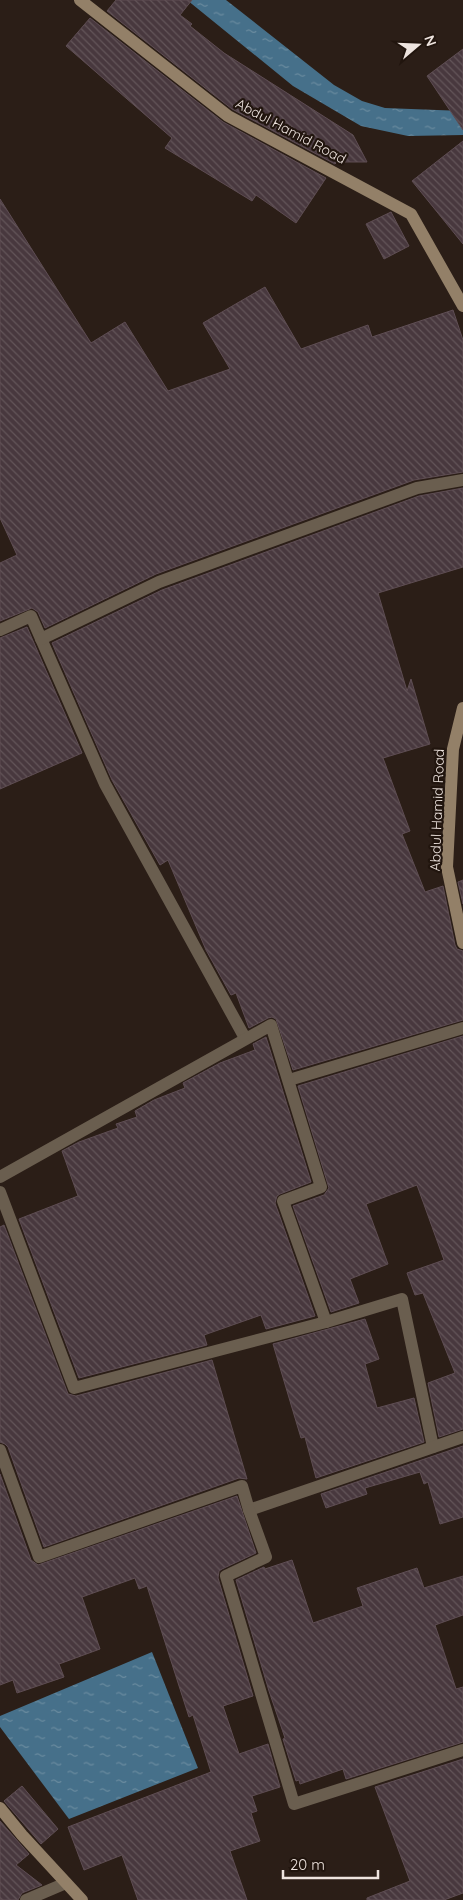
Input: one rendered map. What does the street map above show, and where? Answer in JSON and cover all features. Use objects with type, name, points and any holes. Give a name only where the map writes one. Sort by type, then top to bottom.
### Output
[{"type":"street","name":"Abdul Hamid Road","points":[[80,0],[228,116],[411,214],[463,306]]},
{"type":"street","points":[[41,639],[159,582],[417,488],[463,480]]},
{"type":"street","points":[[0,630],[31,616],[105,784],[245,1038]]},
{"type":"street","name":"Abdul Hamid Road","points":[[463,708],[453,749],[447,867],[463,943]]},
{"type":"street","points":[[0,1177],[271,1025],[321,1187],[282,1201],[326,1322]]},
{"type":"street","points":[[289,1080],[463,1028]]},
{"type":"street","points":[[0,1192],[74,1388],[326,1322],[402,1298],[433,1447]]},
{"type":"street","points":[[249,1510],[463,1437]]},
{"type":"street","points":[[0,1450],[39,1557],[242,1486],[266,1557],[226,1576],[294,1804],[463,1750]]},
{"type":"street","points":[[0,1808],[22,1835],[82,1900]]},
{"type":"street","points":[[26,1900],[66,1883]]},
{"type":"water","points":[[187,0],[226,0],[334,85],[362,101],[385,108],[463,111],[463,135],[408,136],[361,126],[293,86]]},
{"type":"water","points":[[152,1652],[198,1768],[69,1819],[0,1727],[0,1716]]},
{"type":"building","points":[[116,0],[192,0],[180,15],[192,24],[190,26],[224,53],[353,135],[367,162],[337,162],[335,164],[232,109],[107,11]]},
{"type":"building","points":[[90,18],[223,122],[326,178],[296,223],[256,195],[252,201],[165,148],[172,138],[66,46]]},
{"type":"building","points":[[463,49],[463,130],[427,76]]},
{"type":"building","points":[[463,141],[463,244],[412,181]]},
{"type":"building","points":[[0,199],[91,343],[125,322],[168,391],[230,369],[203,323],[265,287],[301,349],[368,325],[372,337],[453,310],[463,340],[463,472],[414,480],[156,574],[45,628],[38,612],[32,608],[0,621],[0,563],[17,555],[0,518]]},
{"type":"building","points":[[391,212],[409,246],[384,259],[366,224]]},
{"type":"building","points":[[463,488],[463,567],[378,593],[407,691],[411,679],[430,744],[383,758],[410,831],[402,834],[425,892],[443,886],[455,945],[457,949],[463,951],[463,1020],[293,1070],[276,1019],[268,1018],[249,1028],[236,993],[231,995],[206,950],[168,860],[160,865],[112,780],[52,643],[162,590],[419,496]]},
{"type":"building","points":[[27,627],[82,753],[0,789],[0,638]]},
{"type":"building","points":[[463,880],[463,904],[458,882]]},
{"type":"building","points":[[463,1036],[463,1429],[439,1437],[428,1383],[455,1373],[423,1293],[415,1295],[407,1273],[444,1260],[417,1185],[366,1204],[388,1264],[350,1279],[359,1303],[331,1312],[293,1206],[324,1195],[329,1188],[298,1086]]},
{"type":"building","points":[[266,1037],[311,1182],[280,1194],[277,1196],[275,1203],[315,1316],[266,1329],[261,1315],[204,1335],[207,1345],[79,1378],[19,1219],[78,1196],[62,1151],[79,1142],[118,1128],[116,1124],[137,1117],[135,1111],[154,1100],[185,1088],[183,1083],[220,1063],[255,1050],[253,1044]]},
{"type":"building","points":[[4,1225],[68,1394],[76,1396],[212,1360],[247,1479],[239,1478],[44,1547],[8,1447],[0,1442],[0,1227]]},
{"type":"building","points":[[365,1319],[379,1359],[365,1364],[377,1408],[414,1398],[424,1442],[316,1478],[305,1437],[301,1438],[273,1344]]},
{"type":"building","points":[[463,1446],[463,1517],[440,1524],[428,1482],[424,1484],[420,1472],[365,1488],[367,1494],[326,1508],[321,1494]]},
{"type":"building","points":[[0,1474],[31,1560],[38,1565],[237,1496],[256,1553],[222,1569],[219,1571],[218,1578],[253,1696],[223,1706],[239,1754],[268,1744],[280,1787],[252,1796],[257,1811],[251,1813],[260,1841],[230,1851],[247,1900],[138,1900],[122,1855],[84,1870],[68,1827],[211,1772],[193,1715],[189,1717],[147,1586],[139,1589],[135,1578],[82,1597],[100,1649],[59,1664],[64,1677],[17,1693],[13,1680],[0,1685]]},
{"type":"building","points":[[292,1560],[313,1623],[363,1606],[357,1588],[417,1568],[424,1588],[463,1576],[463,1615],[435,1625],[456,1689],[463,1687],[463,1742],[346,1779],[343,1769],[300,1784],[299,1780],[296,1781],[283,1739],[285,1738],[236,1580],[264,1567],[265,1569]]},
{"type":"building","points":[[463,1759],[463,1893],[444,1900],[367,1900],[367,1898],[410,1881],[375,1787]]},
{"type":"building","points":[[22,1786],[58,1829],[41,1844],[4,1801]]},
{"type":"building","points":[[0,1821],[29,1854],[16,1865],[42,1885],[22,1893],[18,1900],[0,1900]]}]
